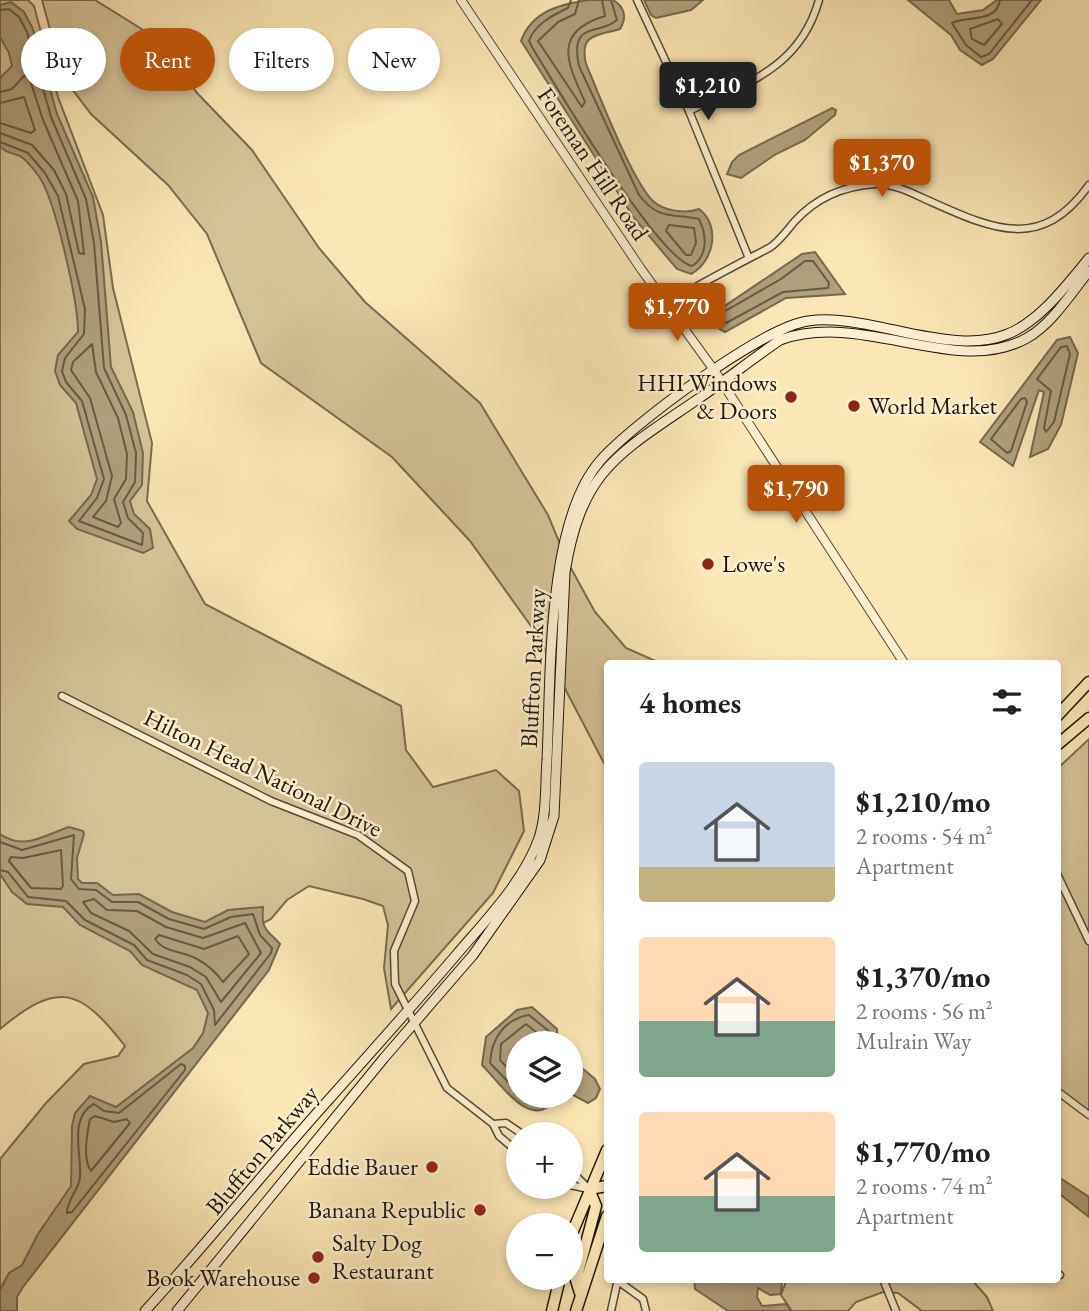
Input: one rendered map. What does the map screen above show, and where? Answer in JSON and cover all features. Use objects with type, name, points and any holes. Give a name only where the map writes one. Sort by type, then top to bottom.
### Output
[{"type":"highway","points":[[1061,706],[1089,681]]},
{"type":"highway","points":[[1061,712],[1089,681]]},
{"type":"highway","points":[[1061,742],[1089,718]]},
{"type":"highway","points":[[580,1213],[604,1156]]},
{"type":"highway","points":[[589,1189],[604,1186]]},
{"type":"highway","points":[[580,1293],[576,1280],[596,1206],[589,1189]]},
{"type":"highway","points":[[576,1311],[604,1225]]},
{"type":"highway","points":[[552,1311],[557,1290]]},
{"type":"main road","name":"Bluffton Parkway","points":[[145,1311],[408,1013],[496,906],[530,857],[539,838],[544,816],[557,579],[566,537],[587,480],[600,461],[625,437],[714,370],[769,333],[808,321],[863,324],[948,340],[975,342],[997,338],[1031,323],[1089,258]]},
{"type":"main road","name":"Bluffton Parkway","points":[[177,1311],[384,1058],[414,1026],[521,891],[548,841],[554,816],[565,572],[569,547],[587,496],[615,457],[780,340],[817,330],[861,333],[961,351],[1010,345],[1038,331],[1089,271]]},
{"type":"street","name":"Foreman Hill Road","points":[[461,0],[666,304],[714,370],[902,660]]},
{"type":"street","points":[[637,0],[689,111],[748,256]]},
{"type":"street","points":[[689,111],[775,69],[812,24],[819,0]]},
{"type":"street","points":[[666,304],[748,256],[771,247],[804,211],[839,190],[877,184],[902,188],[979,223],[1026,230],[1064,215],[1089,186]]},
{"type":"street","name":"Hilton Head National Drive","points":[[62,696],[271,802],[358,835],[408,871],[415,901],[394,951],[395,984],[447,1088],[493,1124],[499,1136],[506,1142]]},
{"type":"street","points":[[1061,882],[1089,941]]},
{"type":"street","points":[[1061,1094],[1089,1115]]},
{"type":"street","name":"Hilton Head National Drive","points":[[493,1124],[506,1123]]},
{"type":"street","points":[[583,1183],[589,1189]]},
{"type":"street","points":[[583,1188],[589,1189]]},
{"type":"street","points":[[611,1311],[617,1283]]},
{"type":"street","points":[[622,1283],[643,1298],[646,1311]]},
{"type":"street","points":[[885,1283],[896,1311]]},
{"type":"shaded area","points":[[0,0],[28,0],[34,6],[40,28],[21,28],[21,91],[56,91],[103,215],[113,288],[152,443],[147,501],[205,604],[401,706],[406,750],[433,787],[496,770],[519,791],[524,831],[493,893],[391,1009],[384,968],[388,925],[383,906],[309,886],[287,900],[271,919],[242,934],[133,917],[0,841]]},
{"type":"shaded area","points":[[42,0],[95,0],[140,28],[120,28],[120,91],[196,91],[252,150],[319,248],[365,302],[480,403],[548,515],[567,561],[595,612],[626,648],[653,660],[604,660],[604,763],[536,633],[470,541],[392,457],[261,363],[207,234],[168,185],[91,114],[74,91],[106,91],[106,28],[50,28]]},
{"type":"shaded area","points":[[1089,739],[1089,1112],[1061,1092],[1061,765]]},
{"type":"shaded area","points":[[0,853],[127,932],[223,1011],[5,1311],[0,1311],[0,1159],[46,1103],[84,1064],[118,1056],[125,1046],[94,1012],[81,1002],[67,997],[38,1003],[0,1029]]},
{"type":"shaded area","points":[[786,1283],[975,1283],[987,1297],[993,1311],[922,1311],[898,1293],[883,1292],[856,1302],[848,1311],[792,1311],[781,1295]]},
{"type":"water","points":[[589,0],[613,0],[624,13],[620,29],[592,38],[585,46],[585,54],[586,64],[626,157],[653,201],[675,211],[699,209],[710,224],[712,243],[709,252],[705,261],[691,274],[677,269],[634,218],[521,41],[532,22],[548,11]]},
{"type":"water","points":[[644,0],[703,0],[691,10],[656,18],[651,15]]},
{"type":"water","points":[[908,0],[949,0],[957,14],[983,10],[997,0],[1041,0],[993,59],[982,65],[960,50],[951,35]]},
{"type":"water","points":[[11,2],[24,12],[32,28],[21,28],[21,91],[51,91],[57,114],[93,197],[101,242],[111,367],[133,412],[143,453],[142,485],[130,501],[134,514],[150,529],[153,548],[143,553],[77,529],[69,521],[91,495],[97,479],[76,403],[60,385],[55,371],[58,355],[78,332],[77,318],[70,275],[45,187],[23,158],[5,151],[0,146],[0,78],[12,66],[9,53],[0,37],[0,5]]},
{"type":"water","points":[[832,108],[836,110],[835,115],[805,140],[776,154],[741,178],[727,174],[732,162],[739,155]]},
{"type":"water","points":[[815,252],[845,294],[786,298],[725,332],[713,325],[708,310],[726,305],[802,254]]},
{"type":"water","points":[[1070,337],[1078,353],[1061,425],[1048,449],[1030,457],[1044,392],[1039,390],[1013,466],[980,442],[1057,340]]},
{"type":"water","points":[[69,827],[83,831],[84,834],[77,858],[78,879],[82,883],[97,883],[113,895],[139,894],[172,912],[205,922],[228,910],[263,907],[264,926],[280,944],[269,970],[23,1287],[17,1297],[17,1311],[0,1311],[0,1290],[9,1273],[22,1265],[38,1234],[71,1186],[72,1126],[75,1113],[90,1096],[116,1107],[193,1048],[203,1033],[208,1013],[197,990],[142,965],[130,951],[80,925],[63,907],[27,904],[12,892],[0,874],[0,834],[9,839],[26,841]]},
{"type":"water","points":[[532,1007],[557,1031],[506,1031],[506,1092],[482,1065],[486,1037],[517,1010]]},
{"type":"water","points":[[583,1069],[595,1079],[600,1089],[596,1098],[588,1103],[583,1100]]},
{"type":"water","points":[[1061,1179],[1089,1197],[1089,1217],[1061,1195]]},
{"type":"water","points":[[694,1283],[782,1283],[781,1294],[770,1295],[758,1288],[757,1297],[762,1306],[786,1304],[791,1311],[728,1311],[695,1289]]},
{"type":"place","name":"HHI Windows & Doors","points":[[791,397]]},
{"type":"place","name":"World Market","points":[[854,406]]},
{"type":"place","name":"Lowe's","points":[[708,564]]},
{"type":"place","name":"Eddie Bauer","points":[[432,1167]]},
{"type":"place","name":"Banana Republic","points":[[480,1210]]},
{"type":"place","name":"Salty Dog Restaurant","points":[[318,1257]]},
{"type":"place","name":"Book Warehouse","points":[[314,1278]]}]
